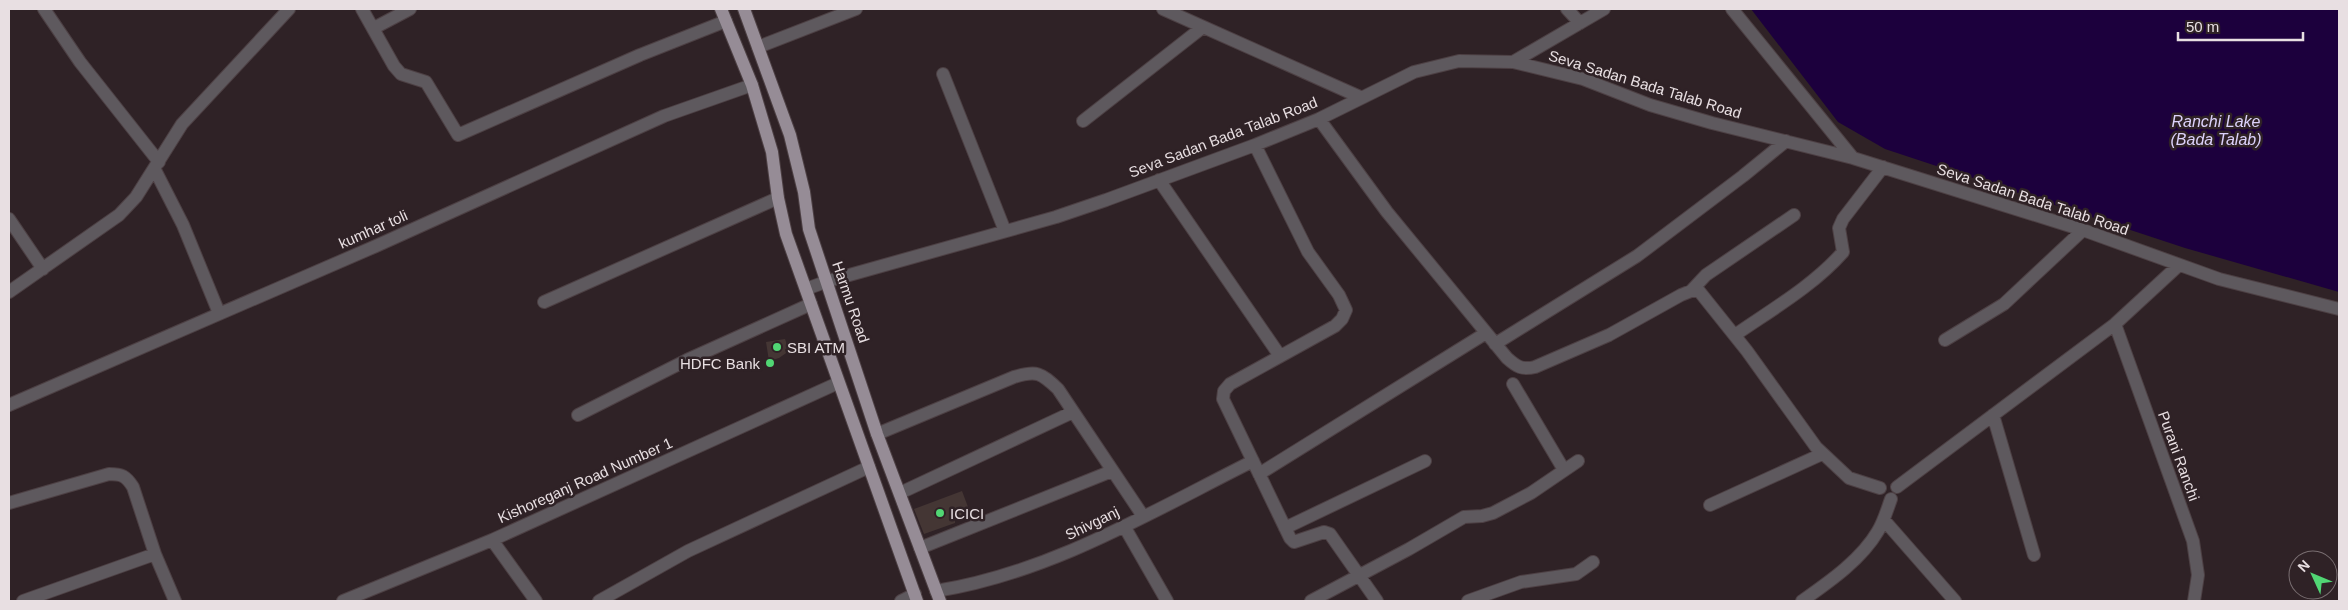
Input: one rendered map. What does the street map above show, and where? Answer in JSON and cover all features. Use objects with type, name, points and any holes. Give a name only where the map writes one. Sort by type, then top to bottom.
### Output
[{"type":"main road","points":[[722,9],[752,86],[772,152],[778,198],[786,234],[916,598]]},
{"type":"main road","name":"Harmu Road","points":[[744,9],[790,135],[804,192],[809,230],[828,281],[877,434],[938,596]]},
{"type":"street","points":[[44,9],[80,62],[157,166],[220,313]]},
{"type":"street","points":[[270,9],[280,19]]},
{"type":"street","points":[[9,292],[119,215],[136,197],[182,124],[289,9]]},
{"type":"street","points":[[362,9],[401,74],[419,79],[432,88],[458,135],[640,55],[726,21]]},
{"type":"street","points":[[374,28],[410,9]]},
{"type":"street","points":[[758,47],[856,9]]},
{"type":"street","points":[[1163,9],[1360,97]]},
{"type":"street","points":[[1567,9],[1580,22]]},
{"type":"street","points":[[1513,62],[1604,9]]},
{"type":"street","points":[[1732,9],[1853,158]]},
{"type":"street","points":[[1083,121],[1203,26]]},
{"type":"street","name":"Seva Sadan Bada Talab Road","points":[[806,289],[828,281],[1056,217],[1255,145],[1319,119],[1360,97],[1414,72],[1459,61],[1513,62],[1584,79],[1650,105],[1883,167],[2083,230],[2219,279],[2339,309]]},
{"type":"street","points":[[943,74],[1005,231]]},
{"type":"street","name":"kumhar toli","points":[[9,405],[376,246],[664,116],[752,86]]},
{"type":"street","points":[[1319,119],[1387,212],[1495,344],[1515,365],[1523,370],[1535,367],[1609,335],[1692,291],[1706,275],[1794,215]]},
{"type":"street","points":[[1495,344],[1636,256],[1744,176],[1786,141]]},
{"type":"street","points":[[1255,145],[1308,252],[1339,295],[1346,310],[1342,319],[1334,326],[1240,376],[1224,391],[1223,399],[1284,528],[1294,542],[1324,532],[1330,534],[1377,601]]},
{"type":"street","points":[[1735,335],[1815,278],[1842,252],[1839,228],[1883,167]]},
{"type":"street","points":[[1159,180],[1280,356]]},
{"type":"street","points":[[544,302],[778,198]]},
{"type":"street","points":[[9,219],[43,269]]},
{"type":"street","points":[[1945,340],[2004,304],[2083,230]]},
{"type":"street","points":[[1802,601],[1840,572],[1864,550],[1884,520],[1890,499],[1896,495],[1897,487],[2115,324],[2179,265]]},
{"type":"street","points":[[1692,291],[1699,291],[1708,299],[1822,454],[1848,478],[1880,488]]},
{"type":"street","points":[[578,415],[688,360],[811,304]]},
{"type":"street","name":"Purani Ranchi","points":[[2115,324],[2193,541],[2198,575],[2194,601]]},
{"type":"street","points":[[1259,474],[1486,333]]},
{"type":"street","points":[[877,434],[1014,377],[1034,372],[1043,375],[1058,389],[1143,516]]},
{"type":"street","name":"Kishoreganj Road Number 1","points":[[342,601],[492,540],[838,383]]},
{"type":"street","points":[[1512,384],[1564,470]]},
{"type":"street","points":[[900,493],[1073,412]]},
{"type":"street","points":[[1993,415],[2034,555]]},
{"type":"street","points":[[1710,505],[1822,454]]},
{"type":"street","name":"Shivganj","points":[[938,596],[996,579],[1075,550],[1252,461]]},
{"type":"street","points":[[1284,528],[1425,461]]},
{"type":"street","points":[[1311,601],[1360,576],[1464,517],[1482,516],[1508,505],[1530,493],[1578,461]]},
{"type":"street","points":[[599,601],[688,551],[869,467]]},
{"type":"street","points":[[920,548],[1112,471]]},
{"type":"street","points":[[9,503],[109,474],[119,474],[127,477],[133,487],[155,554],[175,601]]},
{"type":"street","points":[[1880,488],[1887,481],[1894,483],[1897,487]]},
{"type":"street","points":[[1880,488],[1881,495],[1890,499]]},
{"type":"street","points":[[1884,520],[1955,601]]},
{"type":"street","points":[[1124,526],[1166,601]]},
{"type":"street","points":[[492,540],[536,601]]},
{"type":"street","points":[[22,601],[155,554]]},
{"type":"street","points":[[1468,601],[1521,582],[1576,574],[1594,562]]},
{"type":"street","points":[[901,601],[916,598]]},
{"type":"water","name":"Ranchi Lake (Bada Talab)","points":[[1751,9],[2339,9],[2339,292],[2185,248],[1885,149],[1838,122]]},
{"type":"building","name":"SBI ATM","points":[[785,339],[789,351],[779,358],[769,361],[766,342]]},
{"type":"building","name":"ICICI","points":[[962,491],[971,515],[955,519],[955,523],[924,534],[914,509]]},
{"type":"place","name":"SBI ATM","points":[[777,347]]},
{"type":"place","name":"HDFC Bank","points":[[770,363]]},
{"type":"place","name":"ICICI","points":[[940,513]]}]
